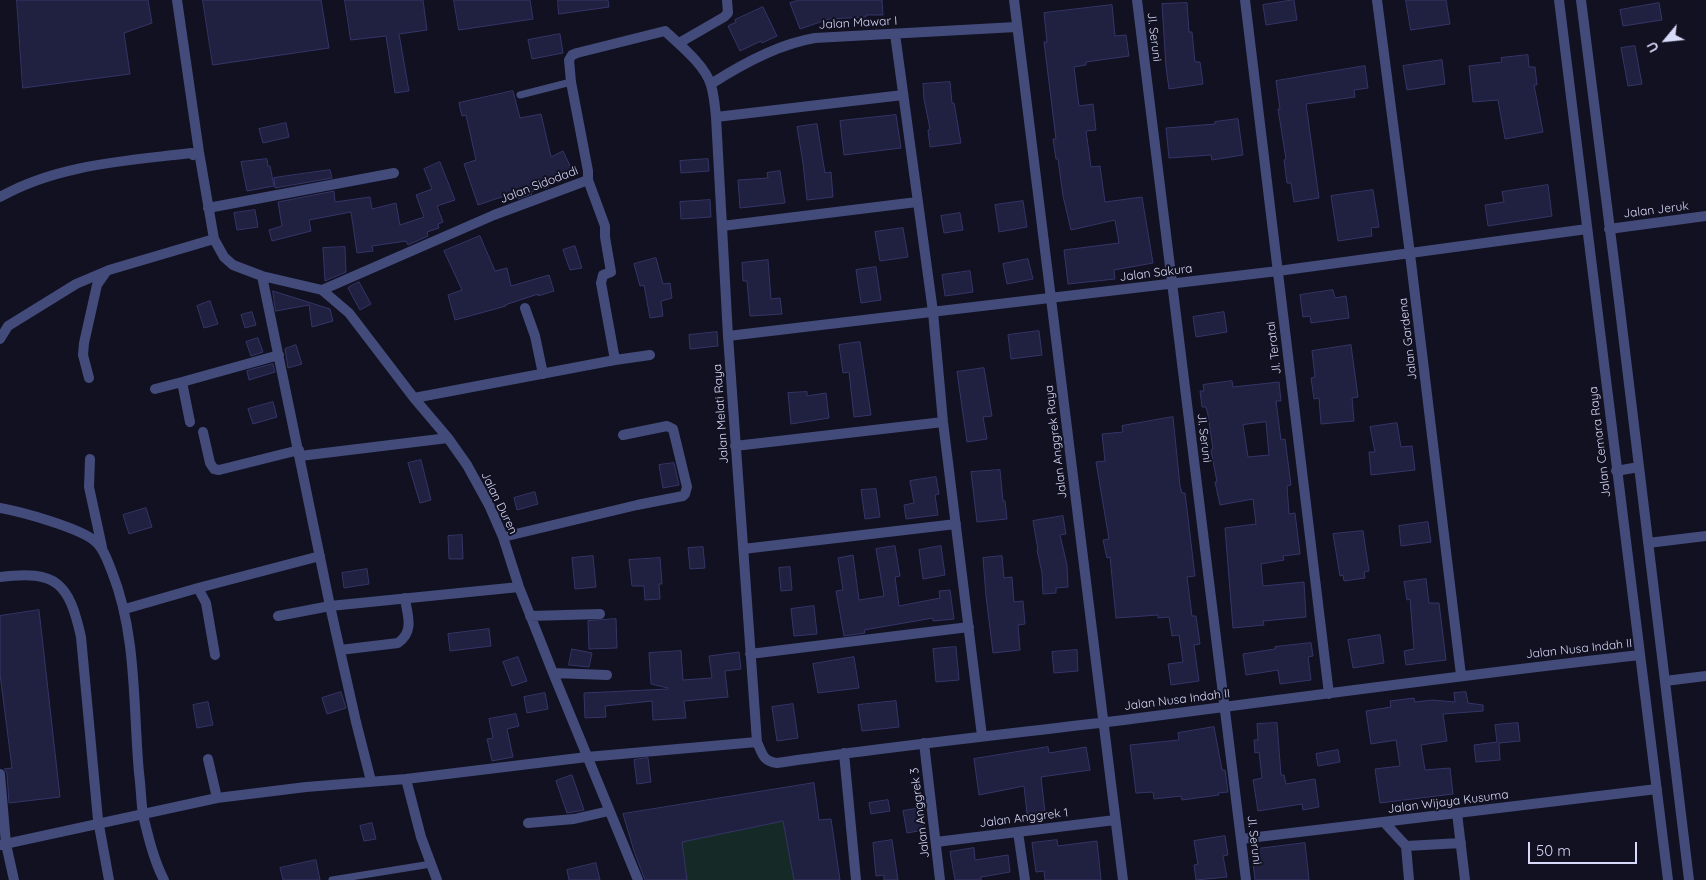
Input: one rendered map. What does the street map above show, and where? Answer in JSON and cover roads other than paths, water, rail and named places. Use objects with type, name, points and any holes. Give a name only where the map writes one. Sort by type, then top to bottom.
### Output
[{"type":"street","points":[[0,339],[8,326],[76,284],[109,270],[214,239],[196,153],[177,0]]},
{"type":"street","points":[[711,84],[697,63],[679,43],[724,17],[728,13],[727,0]]},
{"type":"street","name":"Jalan Anggrek Raya","points":[[1014,0],[1123,880]]},
{"type":"street","name":"Jl. Seruni","points":[[1137,0],[1246,880]]},
{"type":"street","name":"Jl. Teratai","points":[[1245,0],[1329,694]]},
{"type":"street","name":"Jalan Gardena","points":[[1377,0],[1461,675]]},
{"type":"street","name":"Jalan Cemara Raya","points":[[1559,0],[1668,880]]},
{"type":"street","points":[[1580,0],[1689,880]]},
{"type":"street","name":"Jalan Mawar I","points":[[711,84],[766,54],[803,40],[1016,27]]},
{"type":"street","name":"Jalan Sidodadi","points":[[322,290],[494,215],[588,180],[588,171],[571,82],[569,60],[572,55],[596,47],[665,31],[679,43]]},
{"type":"street","points":[[894,34],[933,312],[943,422],[982,736]]},
{"type":"street","name":"Jalan Melati Raya","points":[[711,84],[716,116],[728,336],[757,742]]},
{"type":"street","points":[[716,116],[903,95]]},
{"type":"street","points":[[0,197],[20,186],[78,169],[196,153]]},
{"type":"street","points":[[208,208],[394,173]]},
{"type":"street","points":[[588,180],[605,226],[605,237],[612,272],[603,275],[601,283],[615,360]]},
{"type":"street","points":[[722,226],[917,202]]},
{"type":"street","name":"Jalan Jeruk","points":[[1609,229],[1706,216]]},
{"type":"street","name":"Jalan Sakura","points":[[728,336],[1172,284],[1410,254],[1587,229]]},
{"type":"street","name":"Jalan Duren","points":[[214,239],[224,257],[233,265],[262,276],[322,290],[349,313],[414,398],[448,438],[467,465],[485,497],[503,537],[530,616],[638,880]]},
{"type":"street","points":[[89,378],[83,355],[85,336],[97,285],[101,277],[109,270]]},
{"type":"street","points":[[262,276],[330,606],[371,781]]},
{"type":"street","points":[[525,308],[533,329],[543,374]]},
{"type":"street","points":[[155,389],[279,355]]},
{"type":"street","points":[[414,398],[650,355]]},
{"type":"street","points":[[182,382],[190,422]]},
{"type":"street","points":[[736,446],[943,422]]},
{"type":"street","points":[[503,537],[637,505],[676,498],[685,494],[687,487],[673,429],[667,426],[623,435]]},
{"type":"street","points":[[203,432],[210,463],[214,469],[219,470],[300,453],[448,438]]},
{"type":"street","points":[[90,458],[89,487],[103,550],[129,608],[136,741],[143,814],[164,880]]},
{"type":"street","points":[[1616,471],[1639,467]]},
{"type":"street","points":[[0,508],[42,519],[72,530],[96,542],[103,550]]},
{"type":"street","points":[[743,549],[956,524]]},
{"type":"street","points":[[1648,543],[1706,536]]},
{"type":"street","points":[[129,608],[320,556]]},
{"type":"street","points":[[0,577],[24,575],[45,577],[54,581],[70,598],[80,637],[99,824],[109,880]]},
{"type":"street","points":[[278,616],[330,606],[519,587]]},
{"type":"street","points":[[198,588],[206,603],[215,655]]},
{"type":"street","points":[[340,650],[398,643],[405,638],[409,630],[405,598]]},
{"type":"street","points":[[530,616],[600,614]]},
{"type":"street","points":[[750,654],[969,627]]},
{"type":"street","name":"Jalan Nusa Indah II","points":[[757,742],[764,758],[769,763],[777,763],[924,743],[1329,694],[1461,675],[1640,655]]},
{"type":"street","points":[[553,673],[607,675]]},
{"type":"street","points":[[1665,681],[1706,676]]},
{"type":"street","points":[[3,844],[217,798],[306,787],[406,779],[587,758],[757,742]]},
{"type":"street","name":"Jalan Anggrek 3","points":[[924,743],[940,880]]},
{"type":"street","points":[[844,753],[856,880]]},
{"type":"street","points":[[208,759],[217,798]]},
{"type":"street","points":[[0,774],[3,844],[14,880]]},
{"type":"street","points":[[406,779],[421,837],[437,880]]},
{"type":"street","name":"Jalan Wijaya Kusuma","points":[[1241,839],[1657,789]]},
{"type":"street","points":[[528,824],[574,819],[609,811]]},
{"type":"street","points":[[1457,813],[1465,880]]},
{"type":"street","name":"Jalan Anggrek 1","points":[[936,842],[1115,820]]},
{"type":"street","points":[[1384,822],[1406,846],[1409,880]]},
{"type":"street","points":[[1018,832],[1025,880]]},
{"type":"street","points":[[1406,846],[1461,843]]},
{"type":"lane","points":[[520,95],[571,82]]},
{"type":"lane","points":[[332,880],[431,864]]}]
